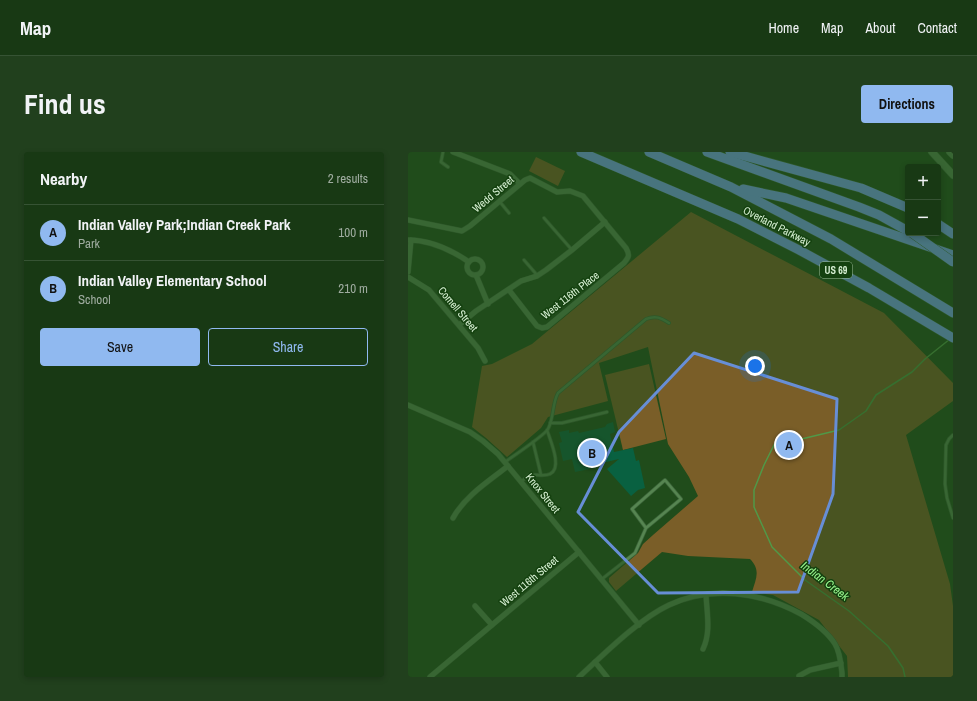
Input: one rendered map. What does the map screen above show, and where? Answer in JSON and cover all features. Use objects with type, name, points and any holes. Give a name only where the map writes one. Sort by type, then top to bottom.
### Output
[{"type":"highway","name":"Overland Parkway","points":[[580,152],[738,219],[869,288],[953,338]]},
{"type":"highway","name":"Overland Parkway","points":[[649,152],[731,187],[831,239],[949,311]]},
{"type":"highway","points":[[707,152],[879,215],[905,228]]},
{"type":"highway","points":[[730,152],[861,188],[905,207]]},
{"type":"highway","points":[[731,187],[786,198],[953,255]]},
{"type":"highway","points":[[941,226],[953,234]]},
{"type":"highway","points":[[916,236],[953,262]]},
{"type":"main road","points":[[932,152],[953,175]]},
{"type":"main road","points":[[950,152],[953,155]]},
{"type":"street","points":[[453,152],[510,174],[520,184]]},
{"type":"street","name":"Wedd Street","points":[[408,220],[462,231],[520,184],[530,178],[557,192],[570,191],[583,196],[626,248],[629,258]]},
{"type":"street","points":[[459,325],[472,314],[521,281],[537,276],[572,250],[605,222]]},
{"type":"street","points":[[408,272],[410,240],[443,247],[469,262]]},
{"type":"street","name":"West 116th Place","points":[[509,290],[537,326],[542,328],[547,327],[629,258]]},
{"type":"street","points":[[476,275],[483,270],[480,261],[474,259],[469,262],[467,268],[473,275],[476,275],[488,304]]},
{"type":"street","name":"Comell Street","points":[[408,277],[429,290],[478,348],[485,361]]},
{"type":"street","name":"Knox Street","points":[[408,406],[470,432],[493,449],[639,625]]},
{"type":"street","points":[[453,518],[466,499],[507,464]]},
{"type":"street","name":"West 116th Street","points":[[430,677],[579,552]]},
{"type":"street","points":[[579,677],[639,625],[658,611],[669,605],[692,597],[726,593],[773,601],[798,613],[820,627],[829,636],[837,649],[842,677]]},
{"type":"street","points":[[704,649],[708,628],[706,595]]},
{"type":"street","points":[[475,606],[492,625]]},
{"type":"street","points":[[595,662],[607,677]]},
{"type":"street","points":[[799,676],[810,670],[840,663]]},
{"type":"lane","points":[[443,152],[441,162],[448,167]]},
{"type":"lane","points":[[499,202],[509,213]]},
{"type":"lane","points":[[544,218],[572,250]]},
{"type":"lane","points":[[524,260],[537,276]]},
{"type":"lane","points":[[507,464],[547,430],[558,393],[646,319],[652,317],[660,318],[669,323]]},
{"type":"lane","points":[[550,423],[562,423],[606,412]]},
{"type":"lane","points":[[521,482],[529,475],[544,476],[552,473],[556,468],[556,457],[547,430]]},
{"type":"lane","points":[[953,436],[946,446],[945,484],[947,498],[953,518]]},
{"type":"lane","points":[[532,442],[541,475]]},
{"type":"lane","points":[[602,580],[634,553],[646,528],[681,499],[665,480],[632,509],[646,528]]},
{"type":"highlighted area","points":[[694,353],[837,399],[833,494],[798,592],[658,593],[578,512],[619,432]]},
{"type":"shaded area","points":[[536,157],[565,171],[558,186],[529,171]]},
{"type":"shaded area","points":[[691,212],[884,313],[953,383],[953,401],[906,435],[950,584],[953,606],[953,677],[848,677],[847,656],[819,620],[773,595],[752,592],[757,571],[750,559],[688,556],[662,552],[616,591],[609,582],[609,578],[638,553],[643,544],[698,496],[689,477],[668,444],[648,347],[599,363],[608,401],[548,417],[541,428],[507,457],[472,427],[482,366],[492,364],[532,344]]},
{"type":"shaded area","points":[[649,364],[666,439],[623,450],[605,375]]},
{"type":"building","points":[[613,422],[615,432],[610,434],[614,452],[633,448],[636,461],[639,460],[645,488],[638,490],[631,496],[607,469],[619,459],[589,466],[590,469],[575,472],[572,459],[563,461],[559,443],[562,442],[559,432],[569,430],[569,433],[578,431],[579,433],[605,427],[607,424]]},
{"type":"waterway","name":"Indian Creek","points":[[905,677],[903,668],[888,646],[849,611],[805,580],[772,547],[754,507],[754,490],[775,443],[789,442],[839,430],[866,411],[876,395],[912,372],[925,359],[950,339]]},
{"type":"place","name":"Indian Valley Park;Indian Creek Park","points":[[789,445]]},
{"type":"place","name":"Indian Valley Elementary School","points":[[592,453]]}]
